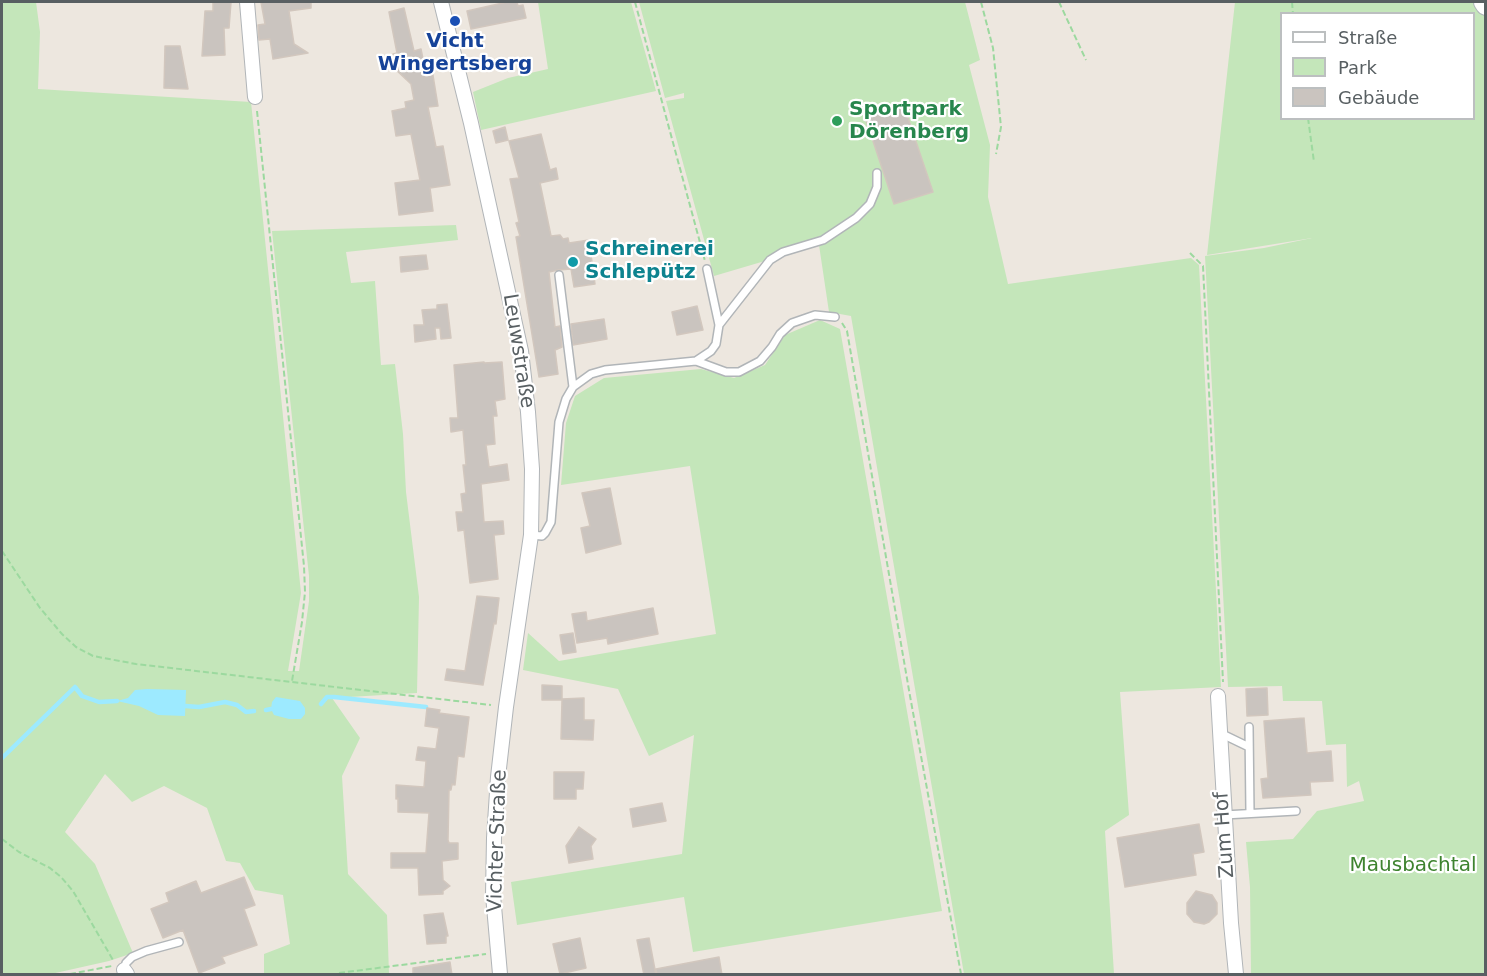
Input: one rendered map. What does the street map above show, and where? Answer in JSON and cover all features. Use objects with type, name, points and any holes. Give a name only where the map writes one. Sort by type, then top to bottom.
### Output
[{"type":"street","points":[[247,2],[255,98]]},
{"type":"street","name":"Leuwstraße","points":[[441,2],[473,134],[520,351],[528,412],[532,470],[531,535],[506,707]]},
{"type":"street","name":"Zum Hof","points":[[1218,696],[1236,975]]},
{"type":"street","name":"Vichter Straße","points":[[500,975],[493,895],[494,838],[506,707]]},
{"type":"lane","points":[[719,325],[770,260],[783,252],[823,240],[856,218],[870,204],[877,187],[877,173]]},
{"type":"lane","points":[[696,361],[711,351],[716,344],[719,325],[707,269]]},
{"type":"lane","points":[[559,275],[573,387]]},
{"type":"lane","points":[[531,535],[542,536],[551,522],[559,422],[566,399],[573,387],[591,374],[605,370],[696,361],[726,372],[739,372],[760,361],[780,334],[792,323],[815,315],[835,317]]},
{"type":"lane","points":[[1250,727],[1250,813]]},
{"type":"lane","points":[[1220,733],[1249,747]]},
{"type":"lane","points":[[1224,815],[1296,810]]},
{"type":"lane","points":[[125,972],[126,963],[132,957],[179,942]]},
{"type":"path","points":[[635,2],[707,269]]},
{"type":"path","points":[[981,2],[993,48],[1001,127],[996,154]]},
{"type":"path","points":[[1059,2],[1086,60]]},
{"type":"path","points":[[255,98],[304,566],[305,592],[302,622],[292,681]]},
{"type":"path","points":[[1308,120],[1314,162]]},
{"type":"path","points":[[1190,253],[1203,266],[1224,681],[1222,693],[1218,696]]},
{"type":"path","points":[[835,317],[847,331],[961,975]]},
{"type":"path","points":[[2,551],[40,608],[62,634],[76,647],[93,656],[136,664],[506,707]]},
{"type":"path","points":[[2,839],[19,852],[62,877],[73,891],[116,965],[70,975]]},
{"type":"path","points":[[339,973],[498,952]]},
{"type":"green space","points":[[2,2],[36,2],[40,32],[38,89],[251,102],[301,593],[288,671],[299,671],[309,601],[309,576],[272,231],[456,225],[458,240],[346,252],[351,283],[375,281],[381,365],[395,364],[403,434],[406,492],[419,597],[417,693],[332,698],[360,738],[342,776],[348,874],[387,915],[389,974],[264,974],[264,954],[290,944],[283,895],[255,890],[240,863],[226,861],[207,808],[164,786],[132,802],[105,774],[65,832],[95,864],[133,953],[51,974],[2,974]]},
{"type":"green space","points":[[538,2],[631,2],[656,91],[481,130],[473,92],[508,78],[548,69]]},
{"type":"green space","points":[[639,2],[965,2],[980,60],[969,65],[990,145],[988,197],[1008,284],[1191,258],[1199,265],[1221,687],[1120,692],[1129,815],[1105,831],[1114,974],[964,974],[851,316],[829,312],[819,245],[714,276],[666,101],[684,98],[684,93],[665,98]]},
{"type":"green space","name":"Mausbachtal","points":[[1235,2],[1485,2],[1485,974],[1251,974],[1250,887],[1246,842],[1293,839],[1317,811],[1364,801],[1359,781],[1347,787],[1346,744],[1326,745],[1322,701],[1283,701],[1282,686],[1228,687],[1205,256],[1264,248],[1312,238],[1207,255]]},
{"type":"green space","points":[[820,320],[840,329],[942,911],[693,952],[684,897],[517,925],[511,882],[682,854],[694,735],[649,756],[618,689],[523,670],[528,633],[559,661],[716,634],[690,466],[561,485],[566,423],[575,396],[604,378],[701,369],[734,378],[765,365],[785,335]]},
{"type":"water","points":[[135,690],[186,690],[185,716],[158,715],[139,706],[117,701],[128,698]]},
{"type":"water","points":[[276,697],[300,701],[305,708],[305,714],[301,719],[274,715],[271,709]]},
{"type":"building","points":[[213,2],[231,2],[229,28],[224,28],[225,55],[202,56],[205,11],[213,11]]},
{"type":"building","points":[[261,2],[311,2],[311,8],[289,11],[294,44],[308,53],[273,59],[270,39],[259,40],[258,25],[265,24]]},
{"type":"building","points":[[517,2],[518,6],[523,5],[526,18],[471,29],[467,11]]},
{"type":"building","points":[[404,8],[414,51],[421,49],[424,64],[431,63],[438,106],[428,107],[436,147],[443,146],[450,185],[430,188],[433,211],[399,215],[395,183],[420,180],[411,134],[396,136],[392,111],[406,108],[405,102],[414,100],[411,84],[395,69],[393,54],[397,53],[389,12]]},
{"type":"building","points":[[165,46],[180,46],[188,89],[164,88]]},
{"type":"building","points":[[904,106],[933,192],[894,204],[865,117]]},
{"type":"building","points":[[505,127],[508,140],[496,143],[493,131]]},
{"type":"building","points":[[541,134],[550,170],[556,168],[558,179],[540,183],[551,236],[560,235],[563,239],[568,238],[569,243],[589,240],[595,284],[574,287],[571,269],[549,272],[555,327],[560,326],[562,347],[555,350],[558,374],[539,377],[516,237],[520,236],[516,223],[519,222],[510,179],[519,178],[509,141]]},
{"type":"building","points":[[426,255],[428,269],[401,272],[400,257]]},
{"type":"building","points":[[447,304],[451,338],[441,339],[440,328],[435,328],[436,339],[415,342],[414,325],[424,325],[422,310],[437,309],[437,305]]},
{"type":"building","points":[[697,306],[703,330],[677,335],[672,312]]},
{"type":"building","points":[[604,319],[607,339],[573,345],[571,324]]},
{"type":"building","points":[[502,362],[505,399],[495,401],[497,416],[493,416],[495,444],[486,445],[489,467],[507,464],[509,480],[481,484],[484,522],[503,521],[504,534],[494,535],[498,579],[470,583],[464,530],[458,531],[456,512],[463,512],[461,494],[466,493],[463,430],[451,432],[450,418],[458,418],[454,365]]},
{"type":"building","points":[[610,488],[621,544],[586,553],[581,528],[590,526],[582,493]]},
{"type":"building","points":[[477,596],[499,598],[483,685],[445,680],[447,669],[465,671]]},
{"type":"building","points":[[653,608],[658,634],[608,644],[607,638],[577,643],[572,614],[586,612],[587,621]]},
{"type":"building","points":[[573,633],[576,652],[563,654],[560,635]]},
{"type":"building","points":[[542,685],[562,686],[562,699],[584,698],[584,720],[594,720],[593,740],[561,739],[562,700],[542,700]]},
{"type":"building","points":[[1267,688],[1268,715],[1247,716],[1246,689]]},
{"type":"building","points":[[427,708],[440,710],[439,713],[469,717],[464,757],[458,756],[455,785],[452,784],[449,790],[448,840],[449,843],[458,843],[458,859],[442,861],[443,880],[450,886],[443,891],[443,894],[419,895],[418,868],[391,868],[391,853],[426,853],[429,813],[398,812],[396,785],[424,787],[426,761],[416,760],[418,747],[436,749],[439,728],[425,726]]},
{"type":"building","points":[[1304,718],[1307,753],[1331,751],[1333,781],[1310,782],[1311,795],[1263,798],[1261,779],[1268,778],[1264,721]]},
{"type":"building","points":[[554,772],[584,772],[583,789],[576,789],[576,799],[554,799]]},
{"type":"building","points":[[662,803],[666,821],[633,827],[630,809]]},
{"type":"building","points":[[1199,824],[1204,852],[1193,854],[1196,875],[1125,887],[1117,838]]},
{"type":"building","points":[[579,827],[596,839],[591,846],[593,859],[569,863],[566,846]]},
{"type":"building","points":[[244,877],[255,905],[244,909],[257,945],[222,957],[225,963],[199,973],[183,930],[163,938],[151,909],[169,902],[166,893],[196,881],[201,893]]},
{"type":"building","points":[[1196,891],[1212,895],[1217,903],[1217,914],[1204,924],[1194,922],[1187,914],[1187,903]]},
{"type":"building","points":[[443,913],[448,936],[446,936],[446,943],[427,944],[424,915]]},
{"type":"building","points":[[580,938],[586,968],[560,974],[553,944]]},
{"type":"building","points":[[649,938],[656,975],[644,975],[637,940]]},
{"type":"building","points":[[719,957],[722,975],[657,975],[656,969]]},
{"type":"building","points":[[450,962],[452,975],[413,975],[413,968]]},
{"type":"waterway","points":[[2,758],[75,687],[82,696],[99,702],[117,701]]},
{"type":"waterway","points":[[321,704],[327,697],[334,697],[426,707]]},
{"type":"waterway","points":[[185,706],[199,707],[225,702],[237,705],[246,712],[254,711]]},
{"type":"waterway","points":[[266,710],[271,709]]},
{"type":"place","name":"Vicht Wingertsberg","points":[[455,21]]},
{"type":"place","name":"Sportpark Dörenberg","points":[[837,121]]},
{"type":"place","name":"Schreinerei Schlepütz","points":[[573,262]]}]
